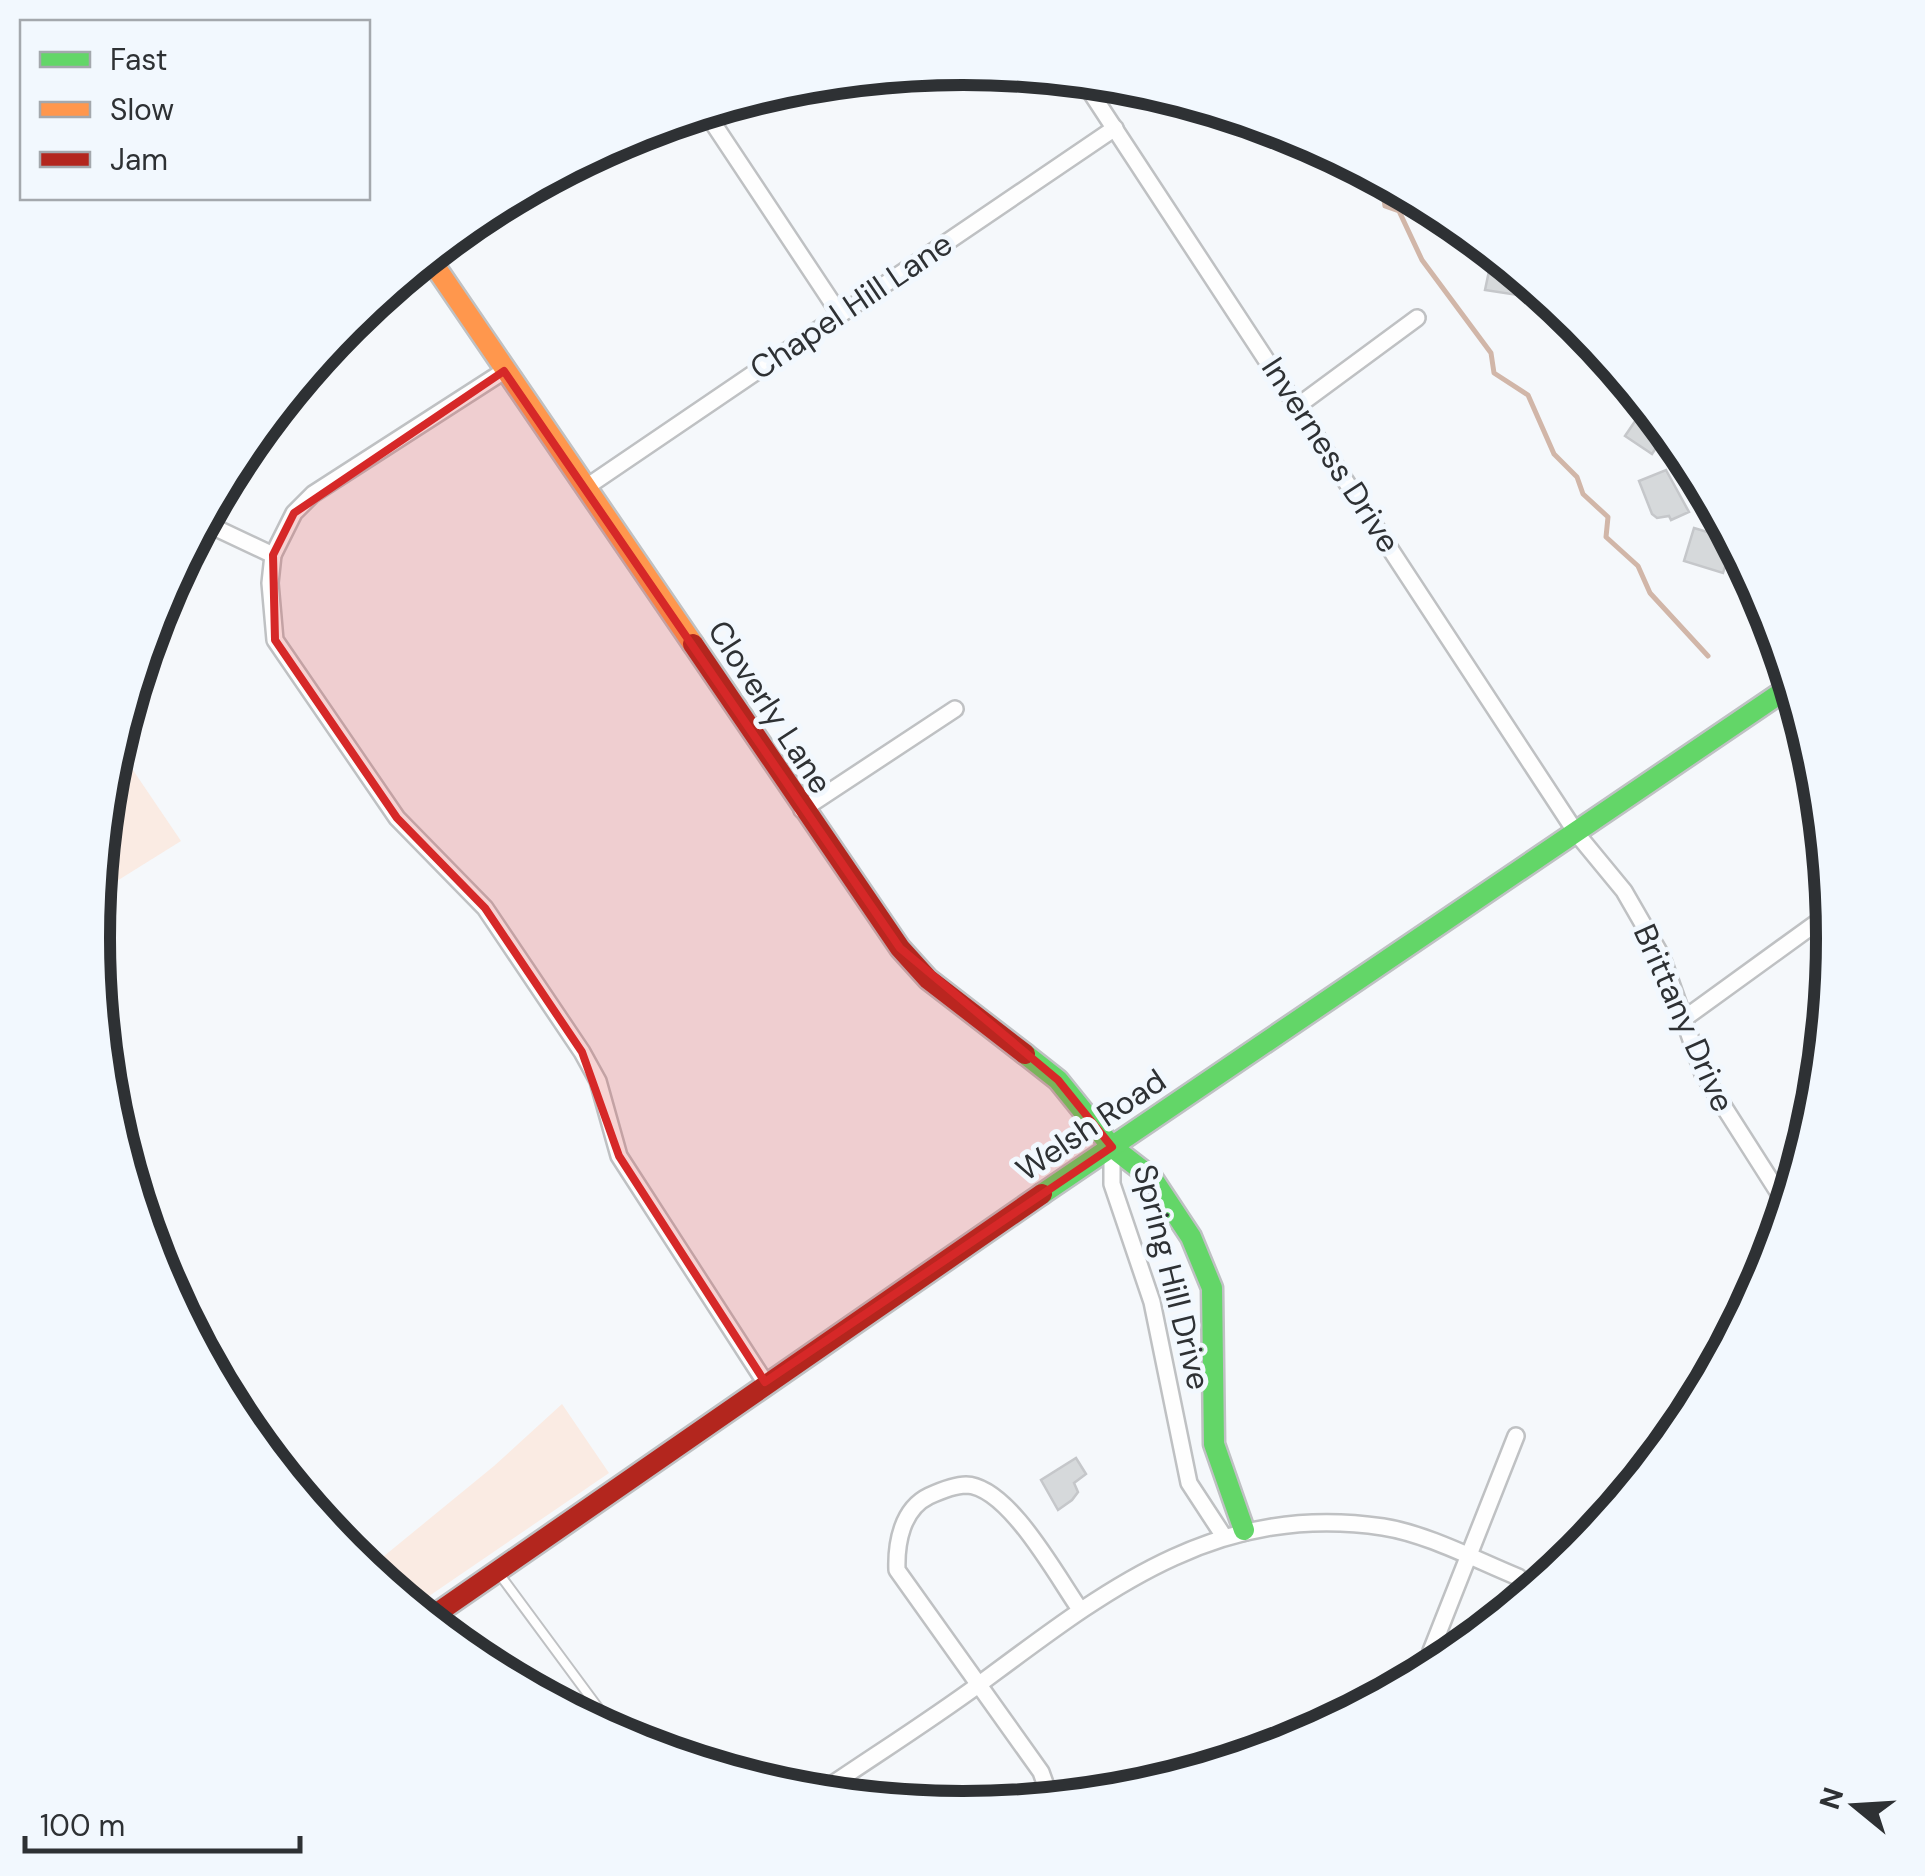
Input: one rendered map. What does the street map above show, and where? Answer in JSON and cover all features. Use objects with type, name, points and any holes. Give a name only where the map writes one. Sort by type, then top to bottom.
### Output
[{"type":"main road","name":"Cloverly Lane","points":[[436,267],[588,486],[802,810],[919,969],[1058,1080],[1112,1147]]},
{"type":"main road","name":"Welsh Road","points":[[439,1612],[765,1382],[1779,694]]},
{"type":"main road","name":"Spring Hill Drive","points":[[1112,1147],[1152,1178],[1191,1238],[1212,1288],[1214,1444],[1244,1530]]},
{"type":"street","name":"Inverness Drive","points":[[1093,95],[1577,834]]},
{"type":"street","points":[[712,123],[839,313]]},
{"type":"street","name":"Chapel Hill Lane","points":[[588,486],[1116,128]]},
{"type":"street","points":[[1299,405],[1417,318]]},
{"type":"street","points":[[504,370],[313,494],[294,514],[273,555],[270,583],[276,640],[397,818],[484,908],[553,1008],[598,1081],[619,1156],[765,1382]]},
{"type":"street","points":[[215,528],[273,555]]},
{"type":"street","points":[[802,810],[955,709]]},
{"type":"street","name":"Brittany Drive","points":[[1577,834],[1624,891],[1662,957],[1703,1074],[1776,1191]]},
{"type":"street","points":[[1684,1018],[1815,923]]},
{"type":"street","name":"Spring Hill Drive","points":[[1112,1147],[1112,1184],[1152,1302],[1189,1483],[1223,1535]]},
{"type":"street","points":[[1432,1650],[1516,1436]]},
{"type":"street","points":[[1046,1786],[1041,1772],[897,1570],[900,1534],[919,1501],[969,1484],[1007,1505],[1079,1608]]},
{"type":"street","points":[[836,1782],[978,1686],[1079,1608],[1183,1550],[1223,1535],[1295,1522],[1385,1527],[1466,1556],[1521,1582]]},
{"type":"lane","points":[[497,1572],[599,1709]]},
{"type":"highlighted area","points":[[504,371],[900,948],[1058,1080],[1112,1147],[765,1382],[619,1156],[582,1052],[485,908],[397,818],[275,640],[273,555],[294,513]]},
{"type":"shaded area","points":[[128,763],[181,841],[111,885]]},
{"type":"shaded area","points":[[562,1404],[609,1473],[424,1599],[379,1560],[494,1466]]},
{"type":"building","points":[[1490,267],[1524,296],[1485,290]]},
{"type":"building","points":[[1638,417],[1658,445],[1652,454],[1625,436]]},
{"type":"building","points":[[1666,470],[1689,512],[1671,520],[1669,516],[1657,518],[1652,514],[1639,481]]},
{"type":"building","points":[[1694,528],[1713,534],[1728,560],[1723,573],[1684,561]]},
{"type":"building","points":[[1076,1458],[1086,1474],[1074,1483],[1078,1492],[1072,1500],[1058,1510],[1041,1480]]},
{"type":"waterway","points":[[1383,196],[1385,206],[1399,211],[1422,260],[1491,353],[1494,373],[1528,395],[1554,454],[1577,477],[1583,494],[1608,517],[1606,537],[1638,566],[1650,593],[1708,656]]},
{"type":"traffic: fast","points":[[1042,1194],[1779,694]]},
{"type":"traffic: fast","points":[[1025,1054],[1058,1080],[1112,1147],[1152,1178],[1191,1237],[1212,1288],[1214,1444],[1244,1530]]},
{"type":"traffic: slow","points":[[436,267],[693,644]]},
{"type":"traffic: jam","points":[[693,644],[900,948],[928,979],[1025,1054]]},
{"type":"traffic: jam","points":[[439,1612],[1042,1194]]}]
